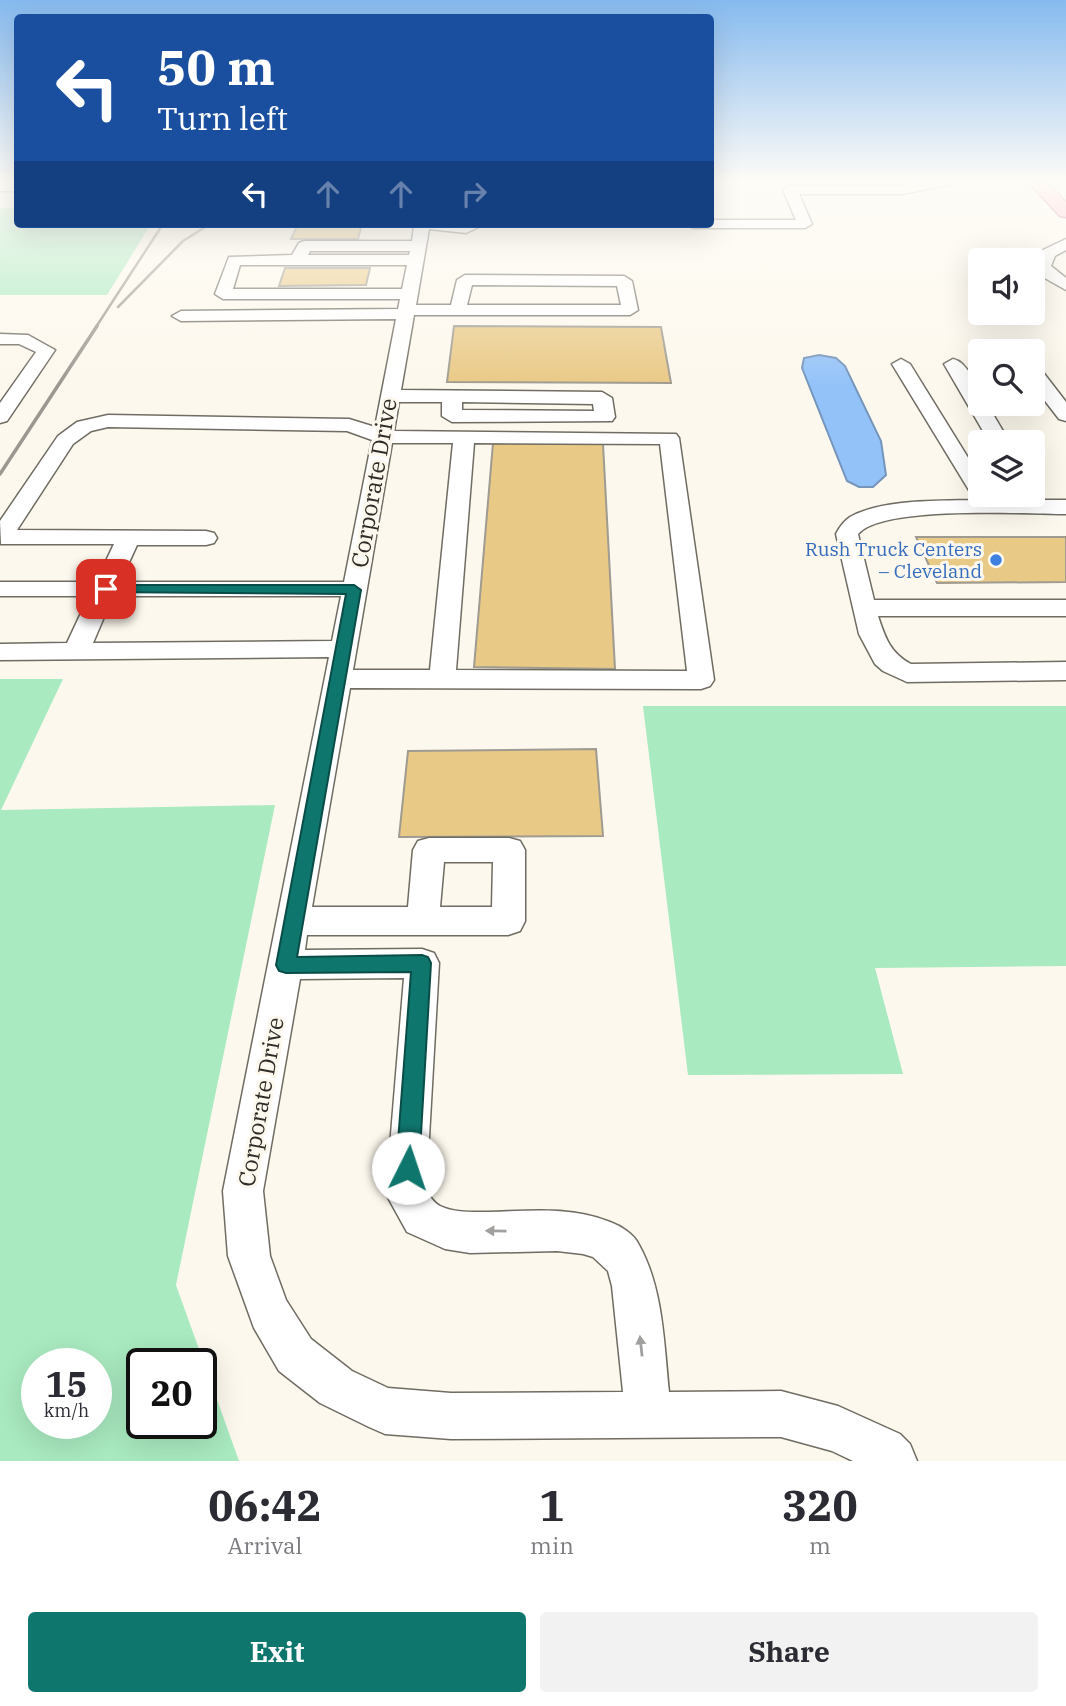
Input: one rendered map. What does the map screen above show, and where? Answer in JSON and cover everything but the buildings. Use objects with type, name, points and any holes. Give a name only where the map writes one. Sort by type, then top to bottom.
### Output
[{"type":"street","points":[[303,249],[298,260],[234,260],[223,294],[407,306]]},
{"type":"street","name":"Corporate Drive","points":[[418,249],[407,306],[378,411],[354,590],[243,1191],[249,1256],[269,1313],[295,1355],[336,1387],[385,1410],[451,1416],[781,1414],[838,1429],[883,1451],[893,1461]]},
{"type":"street","points":[[1056,249],[1048,253],[1042,266],[1066,285]]},
{"type":"street","points":[[181,316],[460,302],[630,310],[624,281],[465,280],[460,302]]},
{"type":"street","points":[[8,339],[26,321]]},
{"type":"street","points":[[0,417],[46,350],[38,345],[8,339]]},
{"type":"street","points":[[901,364],[968,475]]},
{"type":"street","points":[[953,364],[992,430]]},
{"type":"street","points":[[1045,388],[1066,415]]},
{"type":"street","points":[[123,405],[378,411],[452,396],[602,398],[605,417],[452,416],[452,396]]},
{"type":"street","points":[[0,652],[76,651],[341,664],[442,679],[701,680],[669,438],[464,437],[378,411],[349,425],[108,421],[84,426],[65,440],[1,537],[206,538]]},
{"type":"street","points":[[442,679],[464,437]]},
{"type":"street","points":[[968,502],[870,517],[854,523],[847,534],[866,608],[866,623],[884,658],[907,673],[1066,671]]},
{"type":"street","points":[[1045,503],[1066,507]]},
{"type":"street","points":[[76,651],[129,536]]},
{"type":"street","points":[[0,589],[354,590]]},
{"type":"street","points":[[866,608],[1066,608]]},
{"type":"street","points":[[294,921],[423,921]]},
{"type":"street","points":[[286,965],[422,963],[406,1194],[421,1219],[444,1230],[583,1232],[610,1242],[623,1256],[630,1270],[638,1317],[648,1414]]},
{"type":"green space","points":[[0,249],[135,249],[107,295],[0,295]]},
{"type":"green space","points":[[0,679],[63,679],[1,810],[275,805],[176,1285],[199,1348],[126,1348],[126,1439],[217,1439],[217,1400],[239,1461],[0,1461]]},
{"type":"green space","points":[[643,706],[1066,706],[1066,966],[875,968],[903,1074],[688,1075]]},
{"type":"water","points":[[819,355],[836,358],[845,366],[881,441],[886,475],[873,487],[859,487],[847,481],[802,368],[804,358]]},
{"type":"railway","points":[[96,327],[147,249]]},
{"type":"railway","points":[[118,307],[175,249]]},
{"type":"railway","points":[[0,474],[97,326]]},
{"type":"place","name":"Rush Truck Centers – Cleveland","points":[[996,560]]},
{"type":"route","points":[[106,589],[354,590],[286,965],[422,963],[408,1168]]}]
